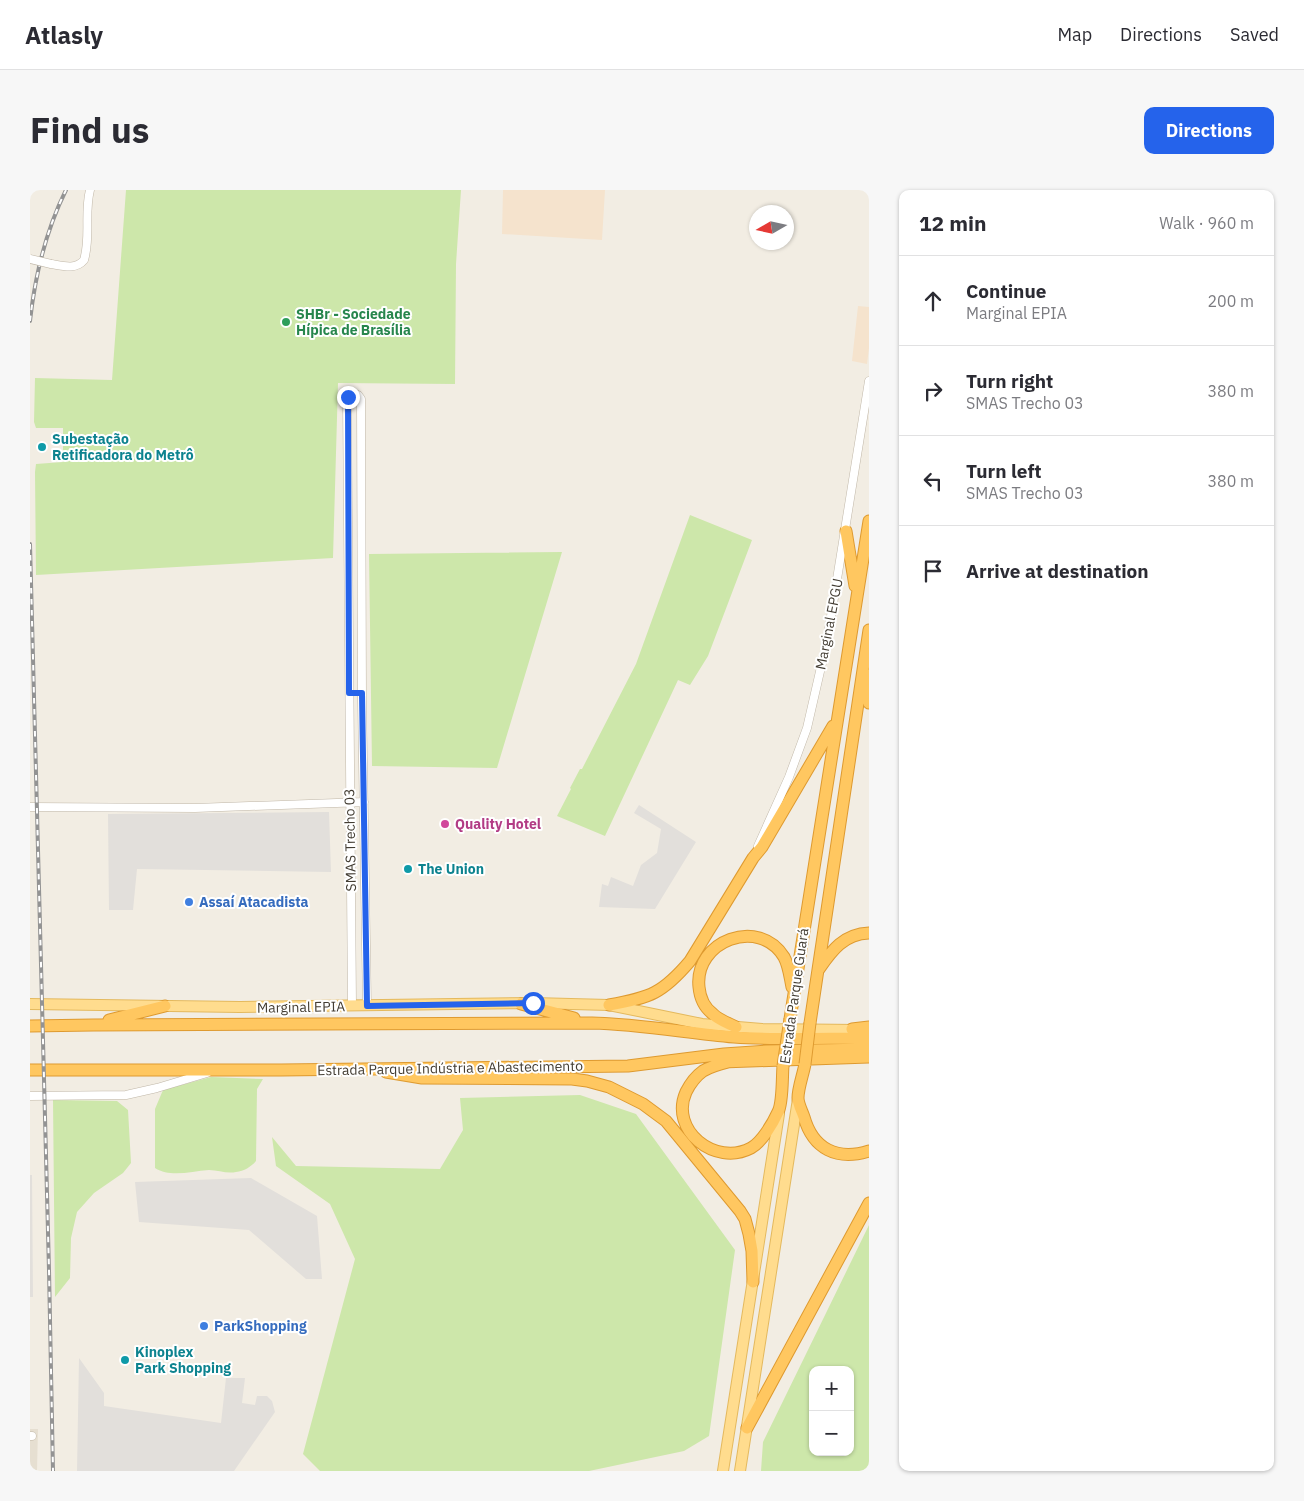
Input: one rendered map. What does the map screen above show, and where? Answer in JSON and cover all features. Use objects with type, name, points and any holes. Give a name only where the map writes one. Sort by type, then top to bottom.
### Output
[{"type":"highway","name":"Estrada Parque Guará","points":[[779,1110],[790,1019],[869,521]]},
{"type":"highway","points":[[846,531],[857,595]]},
{"type":"highway","name":"Estrada Parque Guará","points":[[798,1098],[805,1064],[869,630]]},
{"type":"highway","points":[[866,649],[869,704]]},
{"type":"highway","points":[[609,1005],[641,999],[662,990],[690,961],[753,858],[762,847],[836,722]]},
{"type":"highway","points":[[817,973],[832,950],[844,940],[852,936],[869,933]]},
{"type":"highway","points":[[734,1027],[718,1019],[710,1012],[699,992],[698,981],[701,968],[709,953],[718,945],[733,938],[747,936],[757,937],[772,945],[784,958],[794,994]]},
{"type":"highway","points":[[521,1004],[592,1023]]},
{"type":"highway","points":[[93,1024],[165,1006]]},
{"type":"highway","points":[[30,1026],[93,1024],[592,1023],[640,1025],[705,1034],[765,1039],[869,1038]]},
{"type":"highway","points":[[705,1034],[734,1027]]},
{"type":"highway","points":[[852,1029],[869,1029]]},
{"type":"highway","name":"Estrada Parque Indústria e Abastecimento","points":[[30,1070],[628,1066],[757,1051],[869,1049]]},
{"type":"highway","points":[[851,1057],[869,1062]]},
{"type":"highway","points":[[628,1066],[654,1069],[728,1062],[869,1057]]},
{"type":"highway","points":[[728,1062],[704,1071],[688,1087],[682,1110],[685,1123],[692,1136],[714,1151],[727,1153],[745,1150],[753,1147],[779,1110]]},
{"type":"highway","points":[[370,1068],[402,1076],[422,1078],[580,1080],[609,1087],[644,1104],[666,1121],[740,1211],[749,1234],[753,1282]]},
{"type":"highway","points":[[798,1098],[807,1128],[820,1145],[842,1155],[861,1154],[869,1151]]},
{"type":"highway","points":[[747,1428],[869,1203]]},
{"type":"main road","name":"Marginal EPIA","points":[[30,1004],[240,1007],[609,1005],[702,1024],[762,1029],[852,1029]]},
{"type":"main road","name":"Estrada Parque Guará","points":[[740,1471],[798,1098]]},
{"type":"main road","name":"Estrada Parque Guará","points":[[723,1471],[779,1110]]},
{"type":"street","points":[[30,259],[64,266],[76,266],[84,260],[87,245],[90,190]]},
{"type":"street","name":"Marginal EPGU","points":[[753,858],[807,728],[827,642],[869,381]]},
{"type":"street","name":"SMAS Trecho 03","points":[[352,1006],[347,399],[349,396],[356,394],[361,399],[362,697],[367,1006]]},
{"type":"street","points":[[349,697],[362,697]]},
{"type":"street","points":[[30,807],[195,808],[364,802]]},
{"type":"street","points":[[352,980],[366,980]]},
{"type":"street","points":[[30,1096],[126,1095],[217,1070]]},
{"type":"shaded area","points":[[503,190],[605,190],[602,240],[502,234]]},
{"type":"shaded area","points":[[858,306],[869,307],[867,364],[852,361]]},
{"type":"shaded area","points":[[639,805],[696,842],[655,909],[599,907],[602,884],[608,886],[611,877],[633,886],[641,865],[657,853],[661,829],[634,813]]},
{"type":"shaded area","points":[[329,812],[331,872],[137,869],[133,910],[109,910],[108,814]]},
{"type":"shaded area","points":[[30,1175],[32,1175],[33,1297],[30,1297]]},
{"type":"shaded area","points":[[251,1178],[317,1216],[322,1279],[306,1279],[249,1230],[139,1222],[135,1182]]},
{"type":"shaded area","points":[[79,1358],[104,1393],[104,1406],[221,1423],[226,1378],[245,1378],[242,1403],[255,1405],[257,1396],[267,1396],[272,1401],[275,1412],[234,1471],[77,1471]]},
{"type":"shaded area","points":[[30,1429],[38,1429],[37,1470],[35,1471],[30,1471]]},
{"type":"green space","points":[[126,190],[461,190],[456,264],[455,384],[338,383],[333,558],[36,575],[36,464],[63,462],[63,428],[36,428],[34,422],[35,378],[112,380]]},
{"type":"green space","points":[[690,515],[752,540],[708,656],[690,685],[678,680],[605,836],[557,816],[636,664]]},
{"type":"green space","points":[[562,552],[497,768],[372,766],[369,554]]},
{"type":"green space","points":[[211,1077],[263,1079],[257,1089],[256,1161],[245,1170],[233,1172],[209,1170],[168,1173],[155,1168],[155,1109],[163,1090]]},
{"type":"green space","points":[[580,1095],[636,1114],[735,1250],[709,1436],[684,1451],[589,1471],[320,1471],[303,1454],[355,1259],[330,1204],[276,1166],[272,1137],[296,1166],[440,1169],[463,1130],[460,1098]]},
{"type":"green space","points":[[53,1100],[117,1101],[128,1110],[131,1163],[123,1173],[94,1193],[77,1212],[71,1238],[70,1278],[55,1297]]},
{"type":"green space","points":[[869,1225],[869,1471],[761,1471],[763,1442]]},
{"type":"railway","points":[[30,321],[42,254],[66,190]]},
{"type":"railway","points":[[30,544],[53,1471]]},
{"type":"place","name":"SHBr - Sociedade Hípica de Brasília","points":[[286,322]]},
{"type":"place","name":"Subestação Retificadora do Metrô","points":[[42,447]]},
{"type":"place","name":"Quality Hotel","points":[[445,824]]},
{"type":"place","name":"The Union","points":[[408,869]]},
{"type":"place","name":"Assaí Atacadista","points":[[189,902]]},
{"type":"place","name":"ParkShopping","points":[[204,1326]]},
{"type":"place","name":"Kinoplex Park Shopping","points":[[125,1360]]},
{"type":"route","points":[[348,397],[349,693],[362,693],[367,1006],[533,1003]]}]
